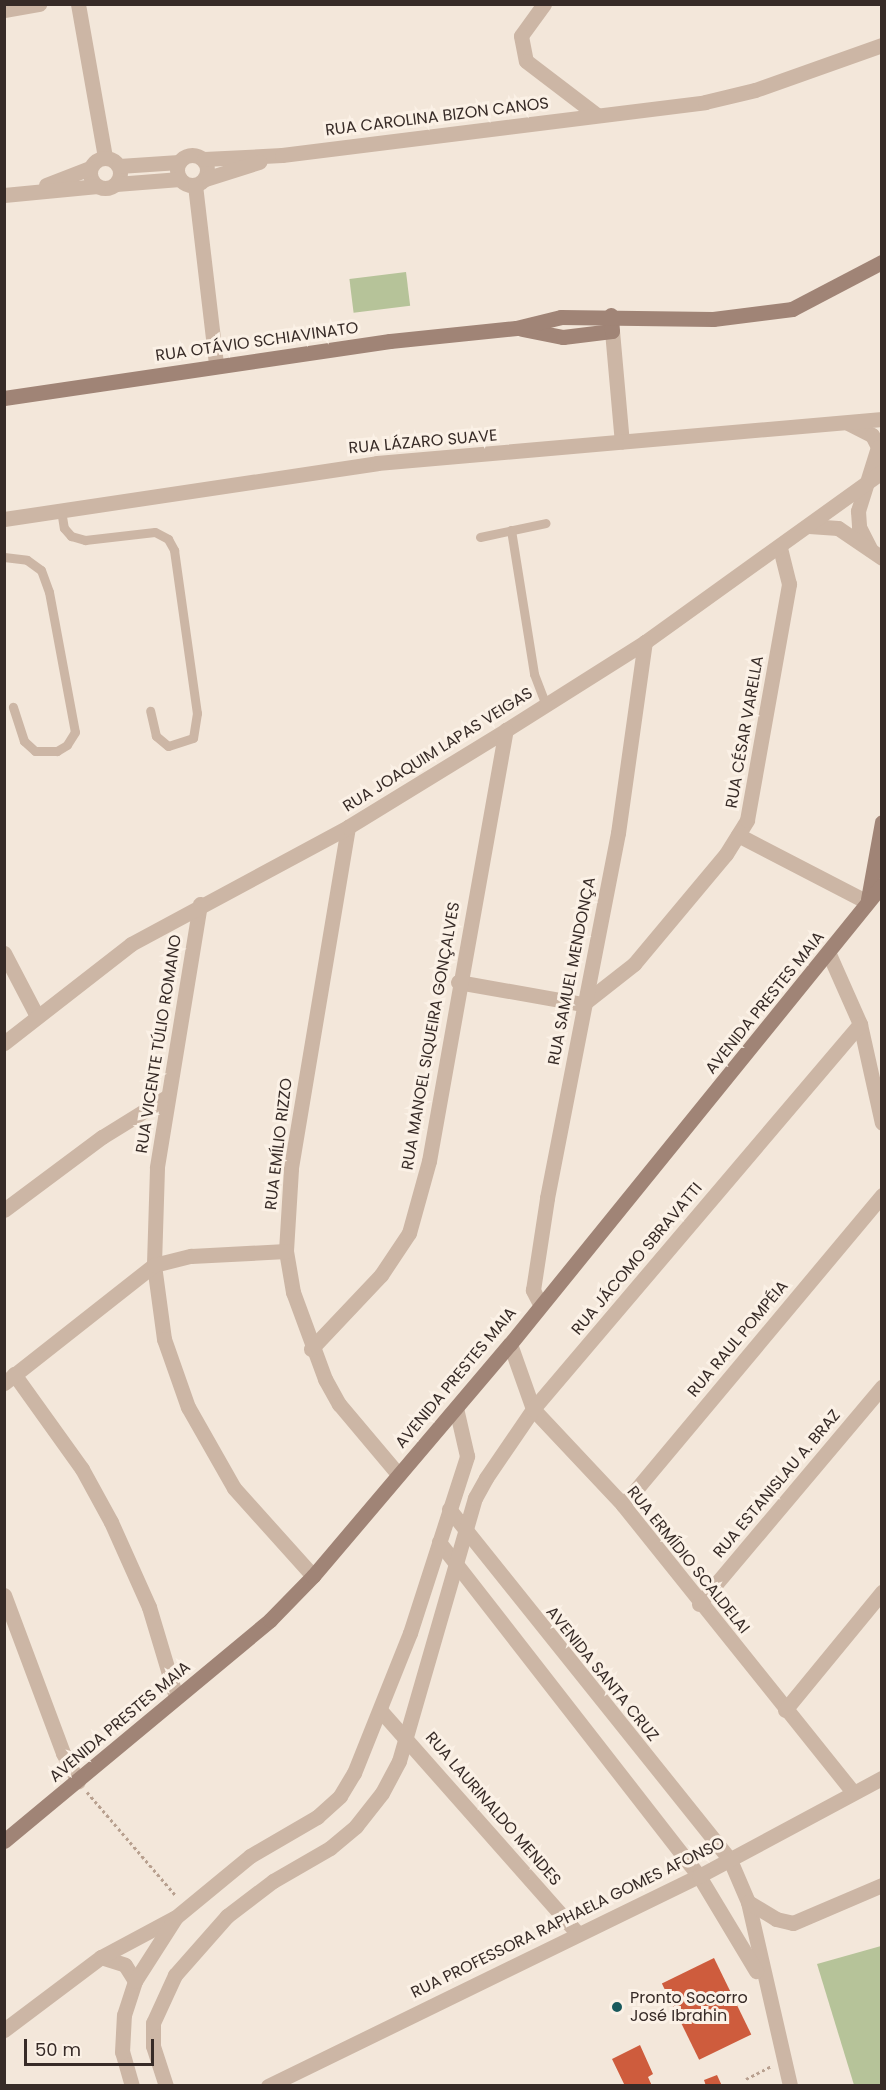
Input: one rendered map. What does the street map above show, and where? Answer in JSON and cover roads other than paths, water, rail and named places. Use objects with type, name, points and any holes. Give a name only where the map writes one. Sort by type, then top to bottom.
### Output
[{"type":"main road","name":"RUA OTÁVIO SCHIAVINATO","points":[[4,398],[216,365],[516,328],[561,317],[611,315],[658,320],[792,309],[882,262]]},
{"type":"main road","points":[[611,315],[612,331]]},
{"type":"main road","name":"RUA OTÁVIO SCHIAVINATO","points":[[516,328],[563,337],[612,331]]},
{"type":"main road","points":[[867,902],[882,822]]},
{"type":"main road","name":"AVENIDA PRESTES MAIA","points":[[4,1841],[270,1620],[314,1575],[510,1344],[829,954],[882,885]]},
{"type":"street","points":[[4,10],[39,4]]},
{"type":"street","points":[[78,4],[105,157],[119,166],[179,162],[190,154],[204,159],[208,169],[200,182],[216,365]]},
{"type":"street","points":[[544,4],[521,36],[526,61],[597,115]]},
{"type":"street","name":"RUA CAROLINA BIZON CANOS","points":[[204,159],[282,155],[705,102],[755,90],[882,45]]},
{"type":"street","name":"RUA CAROLINA BIZON CANOS","points":[[200,182],[282,155]]},
{"type":"street","points":[[29,191],[90,168],[105,157]]},
{"type":"street","points":[[179,162],[180,179]]},
{"type":"street","points":[[116,184],[119,166]]},
{"type":"street","points":[[90,168],[91,179],[98,186]]},
{"type":"street","points":[[4,195],[180,179],[200,182]]},
{"type":"street","points":[[612,331],[622,442]]},
{"type":"street","name":"RUA LÁZARO SUAVE","points":[[4,519],[377,463],[882,419]]},
{"type":"street","points":[[848,423],[872,435],[879,447],[863,485],[859,527],[876,553]]},
{"type":"street","name":"RUA JOAQUIM LAPAS VEIGAS","points":[[4,1043],[131,944],[200,904],[348,827],[546,705],[645,642],[780,548],[882,472]]},
{"type":"street","points":[[809,526],[838,528],[876,553]]},
{"type":"street","name":"RUA CÉSAR VARELLA","points":[[583,1004],[634,964],[738,834],[754,801],[789,584],[780,548]]},
{"type":"street","name":"RUA SAMUEL MENDONÇA","points":[[540,1305],[533,1290],[539,1251],[583,1004],[618,833],[645,642]]},
{"type":"street","name":"RUA MANOEL SIQUEIRA GONÇALVES","points":[[311,1349],[381,1275],[409,1233],[429,1161],[458,982],[506,730]]},
{"type":"street","name":"RUA EMÍLIO RIZZO","points":[[348,827],[291,1169],[286,1251],[311,1349],[339,1404],[398,1474]]},
{"type":"street","points":[[738,834],[867,902]]},
{"type":"street","name":"RUA VICENTE TÚLIO ROMANO","points":[[200,904],[165,1098],[153,1265],[164,1339],[188,1407],[234,1488],[314,1575]]},
{"type":"street","points":[[4,953],[37,1016]]},
{"type":"street","points":[[829,954],[860,1024],[882,1123]]},
{"type":"street","points":[[458,982],[583,1004]]},
{"type":"street","name":"RUA JÁCOMO SBRAVATTI","points":[[166,2085],[153,2046],[153,2023],[175,1976],[227,1916],[356,1826],[382,1793],[406,1737],[458,1567],[465,1533],[486,1478],[533,1409],[860,1024]]},
{"type":"street","points":[[4,1210],[102,1137],[165,1098]]},
{"type":"street","name":"RUA RAUL POMPÉIA","points":[[623,1505],[882,1195]]},
{"type":"street","points":[[176,1697],[149,1607],[111,1522],[82,1469],[9,1378],[153,1265],[191,1256],[286,1251]]},
{"type":"street","name":"RUA ERMÍDIO SCALDELAI","points":[[510,1344],[533,1409],[623,1505],[699,1604],[854,1792]]},
{"type":"street","name":"RUA ESTANISLAU A. BRAZ","points":[[699,1604],[882,1387]]},
{"type":"street","points":[[132,2085],[122,2034],[135,1982],[176,1917],[186,1904],[250,1856],[317,1817],[340,1796],[380,1710],[467,1456],[456,1408]]},
{"type":"street","name":"AVENIDA SANTA CRUZ","points":[[449,1509],[465,1533],[730,1860],[748,1902],[764,1984]]},
{"type":"street","points":[[439,1542],[699,1876],[764,1984],[790,2085]]},
{"type":"street","points":[[785,1710],[882,1592]]},
{"type":"street","points":[[4,1595],[54,1733],[78,1781]]},
{"type":"street","name":"RUA LAURINALDO MENDES","points":[[380,1710],[578,1934]]},
{"type":"street","name":"RUA PROFESSORA RAPHAELA GOMES AFONSO","points":[[268,2085],[699,1876],[882,1778]]},
{"type":"street","points":[[748,1902],[776,1919],[794,1923],[882,1885]]},
{"type":"street","points":[[4,2030],[101,1957],[176,1917]]},
{"type":"street","points":[[101,1957],[125,1965],[135,1982]]},
{"type":"lane","points":[[61,510],[64,528],[71,536],[85,540],[155,532],[168,539],[174,550],[197,713],[193,738],[168,746],[156,736],[150,711]]},
{"type":"lane","points":[[480,537],[546,523]]},
{"type":"lane","points":[[511,530],[534,674],[546,705]]},
{"type":"lane","points":[[4,557],[27,560],[41,570],[50,592],[75,732],[67,745],[57,751],[35,751],[24,741],[13,707]]},
{"type":"place","name":"Pronto Socorro José Ibrahin","points":[[617,2007]]}]
